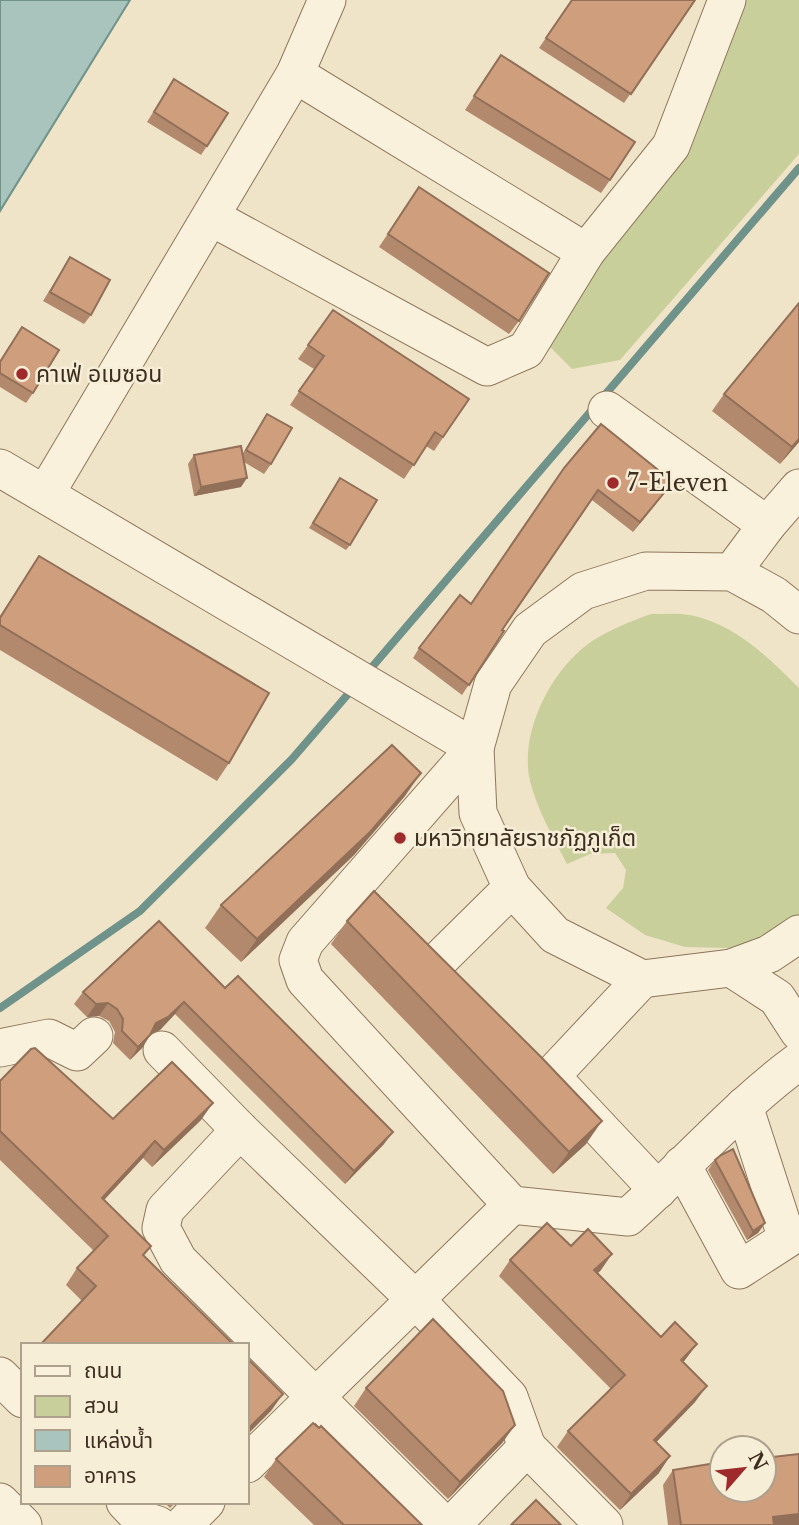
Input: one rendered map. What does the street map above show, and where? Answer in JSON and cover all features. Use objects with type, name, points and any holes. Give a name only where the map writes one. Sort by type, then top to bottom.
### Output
[{"type":"street","points":[[46,493],[295,74],[327,0]]},
{"type":"street","points":[[211,216],[487,367],[526,350],[586,251],[671,146],[727,0]]},
{"type":"street","points":[[295,74],[586,251]]},
{"type":"street","points":[[607,410],[767,525]]},
{"type":"street","points":[[4,480],[46,493],[475,748]]},
{"type":"street","points":[[732,572],[799,488]]},
{"type":"street","points":[[642,979],[555,935],[512,888],[478,813],[475,748],[493,684],[530,630],[583,591],[646,571],[732,572],[774,595],[799,615]]},
{"type":"street","points":[[475,748],[305,942],[298,960],[305,980],[512,1205],[628,1217],[744,1105],[799,1061]]},
{"type":"street","points":[[357,883],[383,909]]},
{"type":"street","points":[[436,962],[512,888]]},
{"type":"street","points":[[744,1105],[787,1239],[739,1270],[670,1178],[541,1066],[642,979],[732,968],[769,954],[799,934]]},
{"type":"street","points":[[410,936],[465,990]]},
{"type":"street","points":[[732,968],[776,999],[799,1031]]},
{"type":"street","points":[[0,1048],[49,1038],[77,1052],[94,1036]]},
{"type":"street","points":[[162,1050],[240,1130],[416,1300],[509,1397],[527,1447],[604,1525]]},
{"type":"street","points":[[240,1130],[165,1210],[160,1228],[178,1260],[444,1525]]},
{"type":"street","points":[[248,1463],[512,1205]]},
{"type":"street","points":[[0,1376],[21,1397]]},
{"type":"street","points":[[452,1525],[527,1447]]},
{"type":"street","points":[[0,1502],[23,1525]]},
{"type":"street","points":[[127,1504],[142,1520],[158,1525]]},
{"type":"street","points":[[183,1525],[204,1504]]},
{"type":"green space","points":[[742,0],[799,0],[799,154],[620,360],[572,369],[542,339]]},
{"type":"green space","points":[[651,614],[690,615],[722,626],[762,653],[799,688],[799,916],[777,935],[729,948],[685,947],[645,935],[606,908],[623,888],[626,870],[615,853],[590,854],[567,864],[537,803],[530,781],[529,744],[533,724],[550,687],[574,656],[588,644],[610,631]]},
{"type":"water","points":[[0,0],[130,0],[0,211]]},
{"type":"building","points":[[572,0],[695,0],[631,94],[546,38]]},
{"type":"building","points":[[501,55],[635,142],[610,180],[474,96]]},
{"type":"building","points":[[174,79],[228,113],[207,146],[154,112]]},
{"type":"building","points":[[419,187],[549,273],[519,321],[388,234]]},
{"type":"building","points":[[70,257],[110,280],[91,315],[50,292]]},
{"type":"building","points":[[799,303],[799,439],[792,447],[724,394]]},
{"type":"building","points":[[333,310],[469,399],[443,437],[435,432],[414,465],[299,391],[324,356],[308,345]]},
{"type":"building","name":"คาเฟ่ อเมซอน","points":[[22,327],[59,350],[33,393],[0,373],[0,362]]},
{"type":"building","points":[[267,414],[292,428],[271,464],[246,450]]},
{"type":"building","points":[[601,424],[673,482],[640,522],[598,490],[502,630],[504,631],[469,685],[419,648],[460,595],[471,604],[564,468]]},
{"type":"building","points":[[241,446],[247,478],[201,487],[194,455]]},
{"type":"building","points":[[340,478],[377,500],[350,545],[313,523]]},
{"type":"building","points":[[39,556],[269,693],[229,763],[0,625],[0,618]]},
{"type":"building","points":[[392,745],[421,773],[370,832],[257,939],[221,905]]},
{"type":"building","points":[[374,891],[602,1121],[569,1152],[347,921]]},
{"type":"building","points":[[159,921],[225,988],[238,976],[393,1132],[354,1171],[184,1002],[168,1017],[156,1023],[150,1035],[138,1047],[122,1031],[123,1019],[117,1009],[108,1003],[96,1004],[83,992]]},
{"type":"building","points":[[35,1048],[113,1119],[172,1062],[213,1103],[164,1150],[155,1141],[102,1198],[151,1246],[143,1255],[232,1343],[42,1343],[96,1286],[77,1268],[108,1236],[0,1131],[0,1081]]},
{"type":"building","points":[[733,1149],[765,1223],[753,1231],[715,1160]]},
{"type":"building","points":[[547,1223],[571,1246],[588,1229],[612,1254],[594,1270],[661,1337],[675,1322],[697,1344],[681,1360],[707,1386],[654,1440],[670,1456],[631,1494],[568,1431],[625,1375],[510,1260]]},
{"type":"building","points":[[433,1319],[503,1391],[515,1425],[460,1482],[366,1388]]},
{"type":"building","points":[[248,1359],[283,1394],[248,1429]]},
{"type":"building","points":[[313,1423],[319,1428],[321,1426],[422,1525],[344,1525],[276,1459]]},
{"type":"building","points":[[799,1454],[799,1514],[773,1517],[774,1525],[681,1525],[673,1470],[708,1464],[708,1504],[778,1504],[778,1456]]},
{"type":"building","points":[[536,1500],[561,1525],[511,1525]]},
{"type":"waterway","points":[[366,674],[799,168]]},
{"type":"waterway","points":[[0,1008],[140,911],[292,759],[355,686]]},
{"type":"place","name":"คาเฟ่ อเมซอน","points":[[22,374]]},
{"type":"place","name":"7-Eleven","points":[[613,483]]},
{"type":"place","name":"มหาวิทยาลัยราชภัฏภูเก็ต","points":[[400,838]]}]
